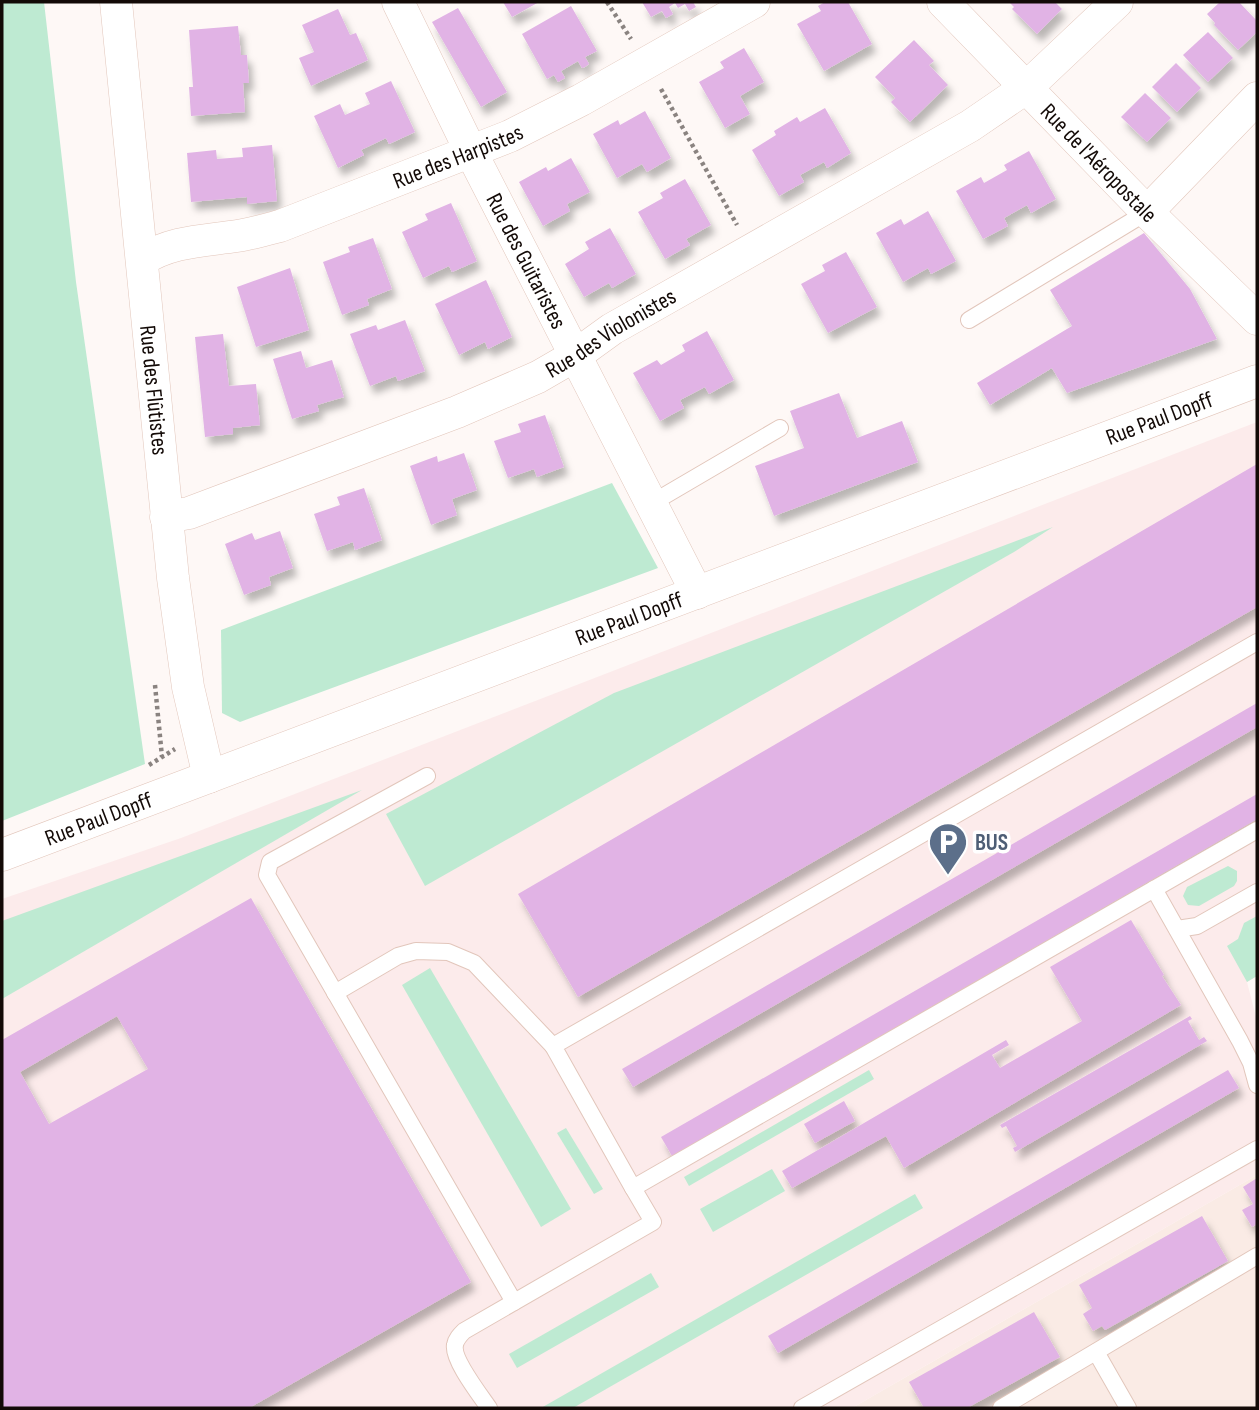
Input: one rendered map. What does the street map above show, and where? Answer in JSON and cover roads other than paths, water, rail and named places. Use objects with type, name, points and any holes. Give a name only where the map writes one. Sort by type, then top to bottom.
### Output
[{"type":"street","name":"Rue des Flûtistes","points":[[116,2],[166,517],[188,687],[209,777]]},
{"type":"street","name":"Rue des Guitaristes","points":[[398,2],[471,152],[696,593]]},
{"type":"street","name":"Rue des Harpistes","points":[[142,260],[162,248],[176,244],[240,236],[280,226],[471,152],[545,118],[754,2]]},
{"type":"street","name":"Rue de l'Aéropostale","points":[[943,2],[1147,212],[1257,319]]},
{"type":"street","name":"Rue des Violonistes","points":[[166,517],[188,513],[457,412],[538,377],[576,355],[612,329],[970,126],[1027,87],[1117,2]]},
{"type":"street","points":[[1147,212],[1257,98]]},
{"type":"street","name":"Rue Paul Dopff","points":[[2,855],[1257,381]]},
{"type":"lane","points":[[969,320],[1147,212]]},
{"type":"lane","points":[[652,503],[780,428]]},
{"type":"lane","points":[[553,1046],[1257,642]]},
{"type":"lane","points":[[427,776],[270,862],[267,875],[514,1302]]},
{"type":"lane","points":[[633,1188],[1257,830]]},
{"type":"lane","points":[[1154,889],[1240,1041],[1251,1063],[1257,1085]]},
{"type":"lane","points":[[1177,929],[1197,926],[1257,892]]},
{"type":"lane","points":[[335,993],[398,956],[416,951],[449,952],[474,963],[553,1046],[653,1222],[464,1331],[455,1344],[457,1357],[489,1408]]},
{"type":"lane","points":[[802,1408],[1257,1149]]},
{"type":"lane","points":[[1002,1408],[1257,1256]]},
{"type":"lane","points":[[1096,1352],[1128,1408]]},
{"type":"place","name":"BUS","points":[[948,876]]}]
